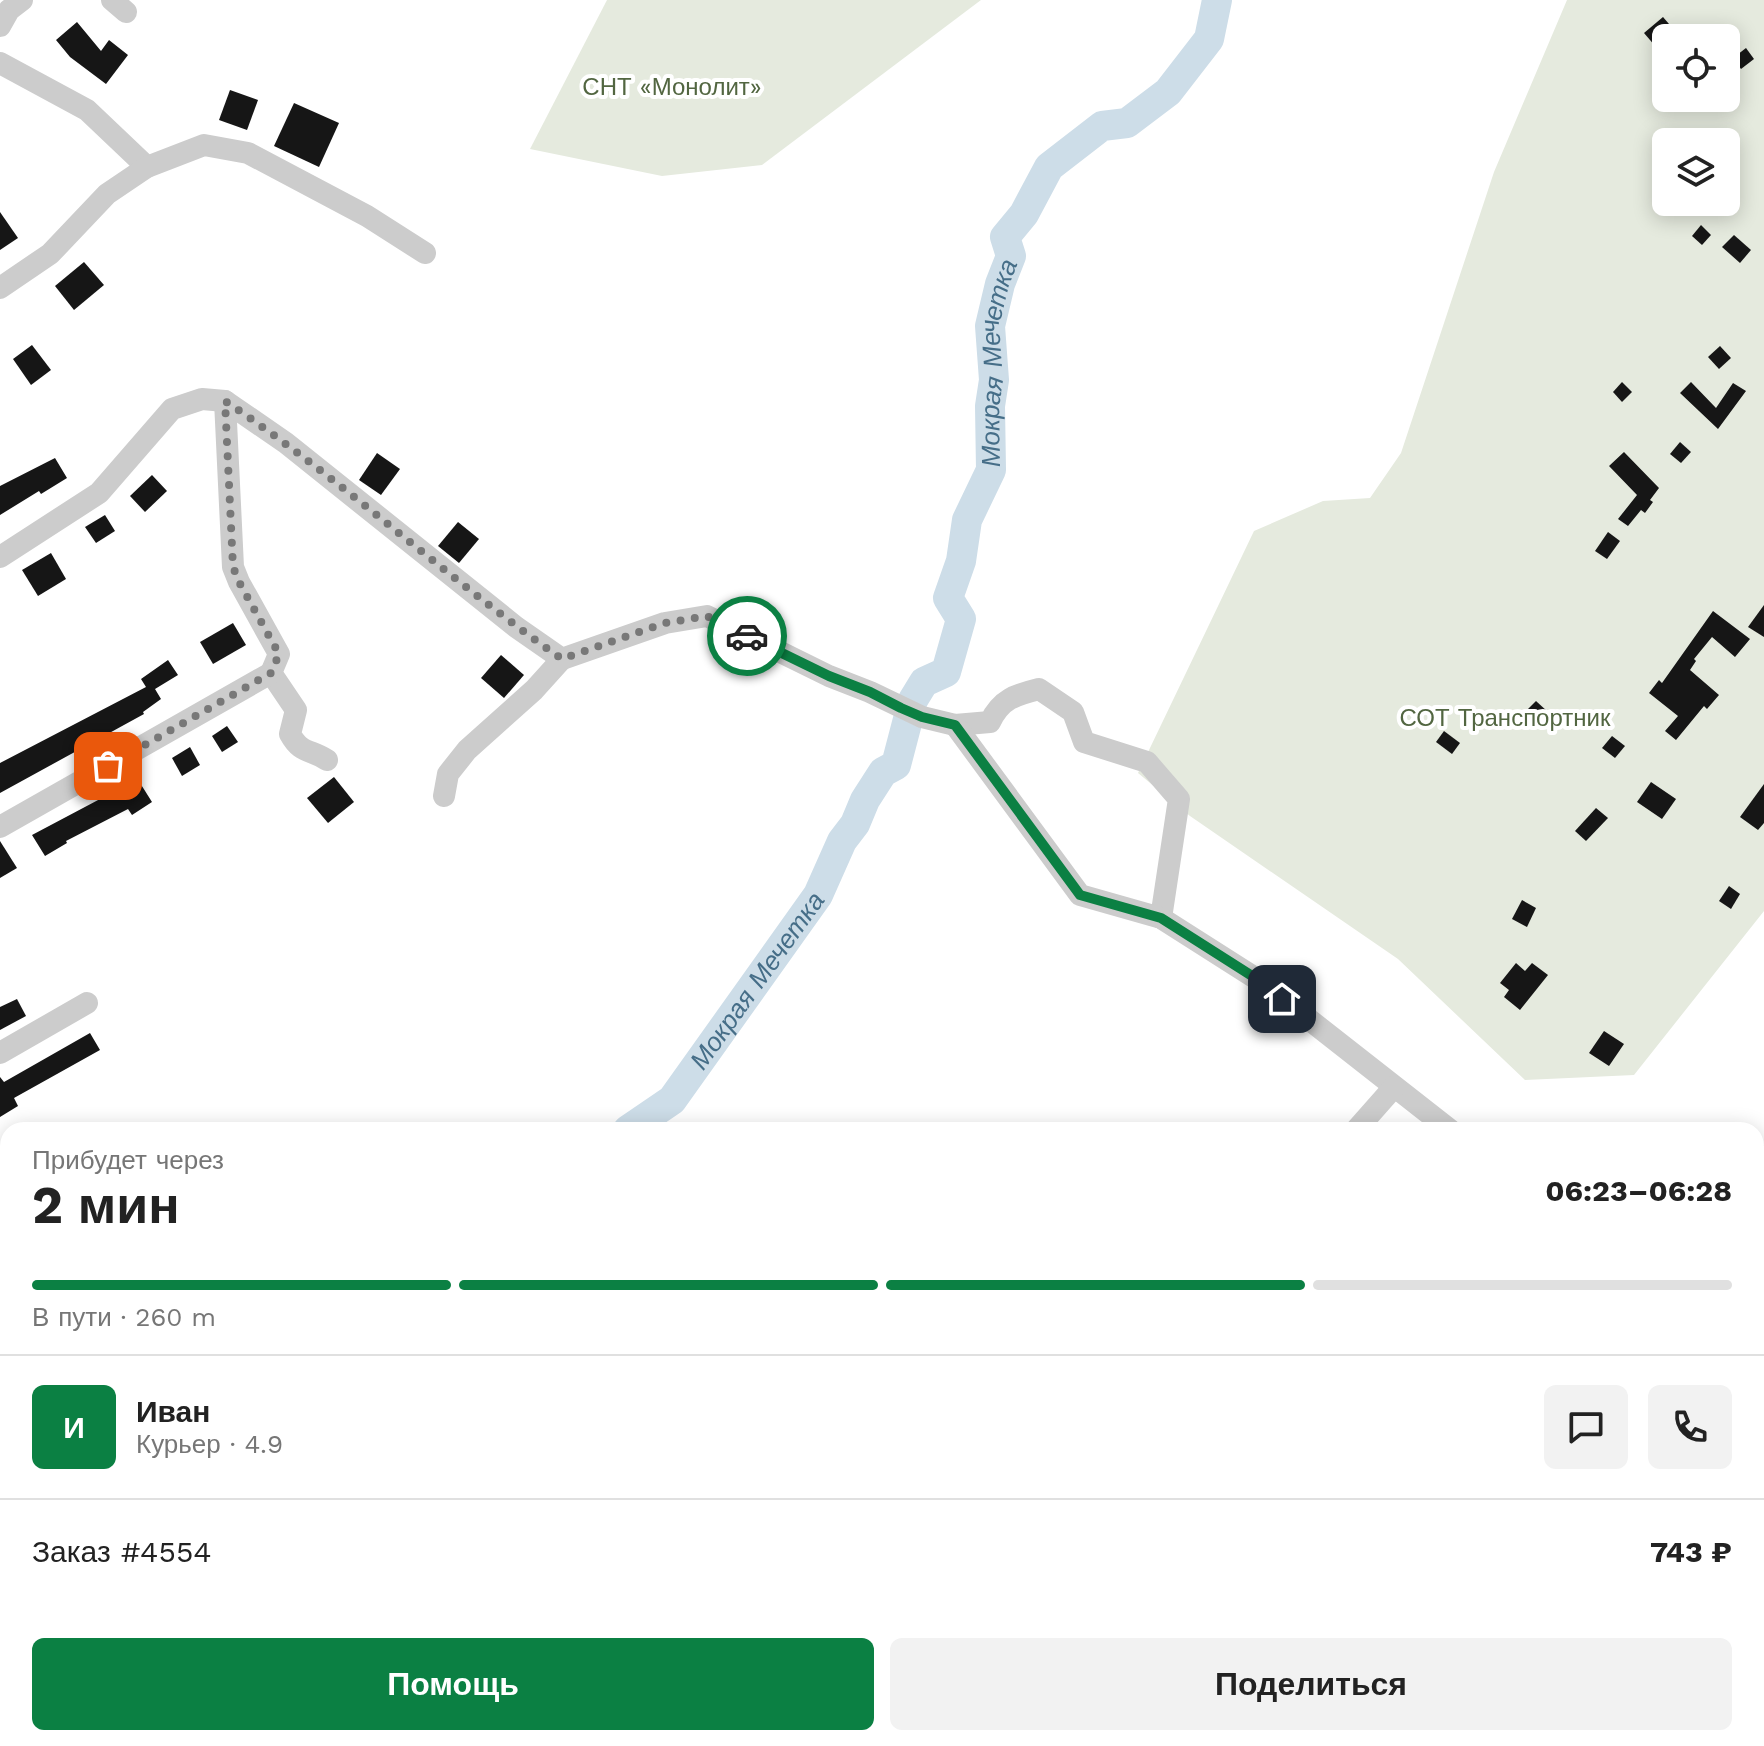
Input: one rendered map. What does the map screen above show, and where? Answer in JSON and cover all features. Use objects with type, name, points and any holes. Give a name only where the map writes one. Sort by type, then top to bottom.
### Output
[{"type":"street","points":[[0,63],[87,110],[147,167]]},
{"type":"street","points":[[0,288],[50,254],[107,194],[147,167],[204,145],[248,153],[367,216],[425,253]]},
{"type":"street","points":[[0,557],[99,493],[172,409],[202,399],[225,401],[286,443],[516,627],[562,659]]},
{"type":"street","points":[[0,827],[271,673],[279,654],[233,567],[225,401]]},
{"type":"street","points":[[444,796],[448,774],[467,750],[534,690],[562,659],[665,623],[707,616],[901,708],[955,725],[990,722],[998,705],[1039,689],[1073,712],[1084,742],[1147,762],[1179,799],[1161,918]]},
{"type":"street","points":[[271,673],[296,710],[290,734],[297,747],[327,760]]},
{"type":"street","points":[[955,725],[1080,895],[1161,918],[1260,981],[1440,1122]]},
{"type":"street","points":[[0,1053],[87,1003]]},
{"type":"street","points":[[1363,1122],[1394,1087]]},
{"type":"green space","name":"СНТ «Монолит»","points":[[607,0],[981,0],[762,165],[662,176],[530,149]]},
{"type":"green space","name":"СОТ Транспортник","points":[[1567,0],[1764,0],[1764,911],[1634,1075],[1525,1080],[1398,959],[1190,816],[1138,773],[1254,531],[1323,501],[1370,498],[1401,453],[1494,172]]},
{"type":"building","points":[[1663,17],[1669,24],[1655,24]]},
{"type":"building","points":[[77,22],[101,51],[109,40],[128,55],[106,84],[70,57],[56,40]]},
{"type":"building","points":[[1652,26],[1652,42],[1644,33]]},
{"type":"building","points":[[1746,48],[1754,59],[1741,69],[1740,68],[1740,53]]},
{"type":"building","points":[[230,90],[258,100],[247,130],[219,120]]},
{"type":"building","points":[[294,103],[339,123],[319,167],[274,146]]},
{"type":"building","points":[[0,212],[18,238],[0,250]]},
{"type":"building","points":[[1701,225],[1711,235],[1702,245],[1692,236]]},
{"type":"building","points":[[1734,235],[1751,250],[1740,263],[1722,247]]},
{"type":"building","points":[[84,262],[104,285],[74,310],[55,286]]},
{"type":"building","points":[[32,345],[51,370],[31,385],[13,359]]},
{"type":"building","points":[[1720,346],[1731,358],[1719,369],[1708,357]]},
{"type":"building","points":[[1622,382],[1632,392],[1622,402],[1613,392]]},
{"type":"building","points":[[1691,382],[1716,408],[1733,383],[1746,391],[1718,429],[1680,393]]},
{"type":"building","points":[[1680,442],[1691,452],[1681,463],[1670,454]]},
{"type":"building","points":[[1624,452],[1659,488],[1645,513],[1641,510],[1628,526],[1618,519],[1637,495],[1609,466]]},
{"type":"building","points":[[377,453],[400,469],[381,495],[359,480]]},
{"type":"building","points":[[55,458],[67,478],[0,515],[0,486]]},
{"type":"building","points":[[152,475],[167,491],[145,512],[130,496]]},
{"type":"building","points":[[105,515],[115,531],[96,543],[85,527]]},
{"type":"building","points":[[458,522],[479,539],[459,563],[438,546]]},
{"type":"building","points":[[1608,532],[1620,541],[1607,559],[1595,551]]},
{"type":"building","points":[[51,553],[66,579],[38,596],[22,570]]},
{"type":"building","points":[[1764,605],[1764,637],[1748,627]]},
{"type":"building","points":[[1713,611],[1750,639],[1735,657],[1712,637],[1694,659],[1696,661],[1690,670],[1719,695],[1707,709],[1704,706],[1676,740],[1665,731],[1678,716],[1649,693],[1659,680],[1662,683]]},
{"type":"building","points":[[233,623],[246,645],[213,664],[200,642]]},
{"type":"building","points":[[501,655],[524,675],[504,698],[481,678]]},
{"type":"building","points":[[168,660],[178,675],[155,689],[161,699],[144,714],[0,793],[0,763],[146,687],[141,679]]},
{"type":"building","points":[[1536,701],[1548,712],[1538,723],[1526,711]]},
{"type":"building","points":[[227,726],[238,742],[222,752],[212,736]]},
{"type":"building","points":[[1444,731],[1460,743],[1452,754],[1436,742]]},
{"type":"building","points":[[1612,736],[1625,746],[1615,758],[1602,748]]},
{"type":"building","points":[[190,747],[200,765],[182,776],[172,758]]},
{"type":"building","points":[[135,775],[152,802],[132,815],[128,809],[66,841],[45,856],[32,835],[117,790],[115,787]]},
{"type":"building","points":[[334,777],[354,802],[328,823],[307,798]]},
{"type":"building","points":[[1651,782],[1676,799],[1662,819],[1637,802]]},
{"type":"building","points":[[1764,784],[1764,823],[1758,830],[1740,817]]},
{"type":"building","points":[[1596,808],[1608,818],[1586,841],[1575,831]]},
{"type":"building","points":[[0,841],[17,868],[0,878]]},
{"type":"building","points":[[1729,886],[1740,894],[1731,909],[1719,901]]},
{"type":"building","points":[[1522,900],[1536,908],[1527,927],[1512,919]]},
{"type":"building","points":[[1516,963],[1525,971],[1532,963],[1548,975],[1520,1010],[1504,997],[1509,990],[1500,983]]},
{"type":"building","points":[[17,999],[26,1016],[0,1030],[0,1007]]},
{"type":"building","points":[[1604,1031],[1624,1044],[1609,1066],[1589,1053]]},
{"type":"building","points":[[90,1033],[100,1050],[14,1098],[18,1106],[0,1117],[0,1077],[4,1082]]},
{"type":"waterway","name":"Мокрая Мечетка","points":[[640,1122],[672,1100],[818,895],[842,841],[855,824],[865,800],[883,772],[896,765],[913,700],[924,682],[946,672],[961,619],[948,598],[961,561],[967,520],[991,470],[990,406],[994,380],[990,326],[1000,284],[1011,256],[1005,237],[1024,214],[1049,167],[1102,126],[1127,123],[1168,92],[1209,39],[1217,0]]},
{"type":"way so far","points":[[108,766],[271,673],[279,654],[233,567],[225,401],[286,443],[516,627],[562,659],[665,623],[707,616],[747,636]]},
{"type":"route","points":[[747,636],[922,717],[955,725],[1080,895],[1161,918],[1260,981],[1282,999]]}]
